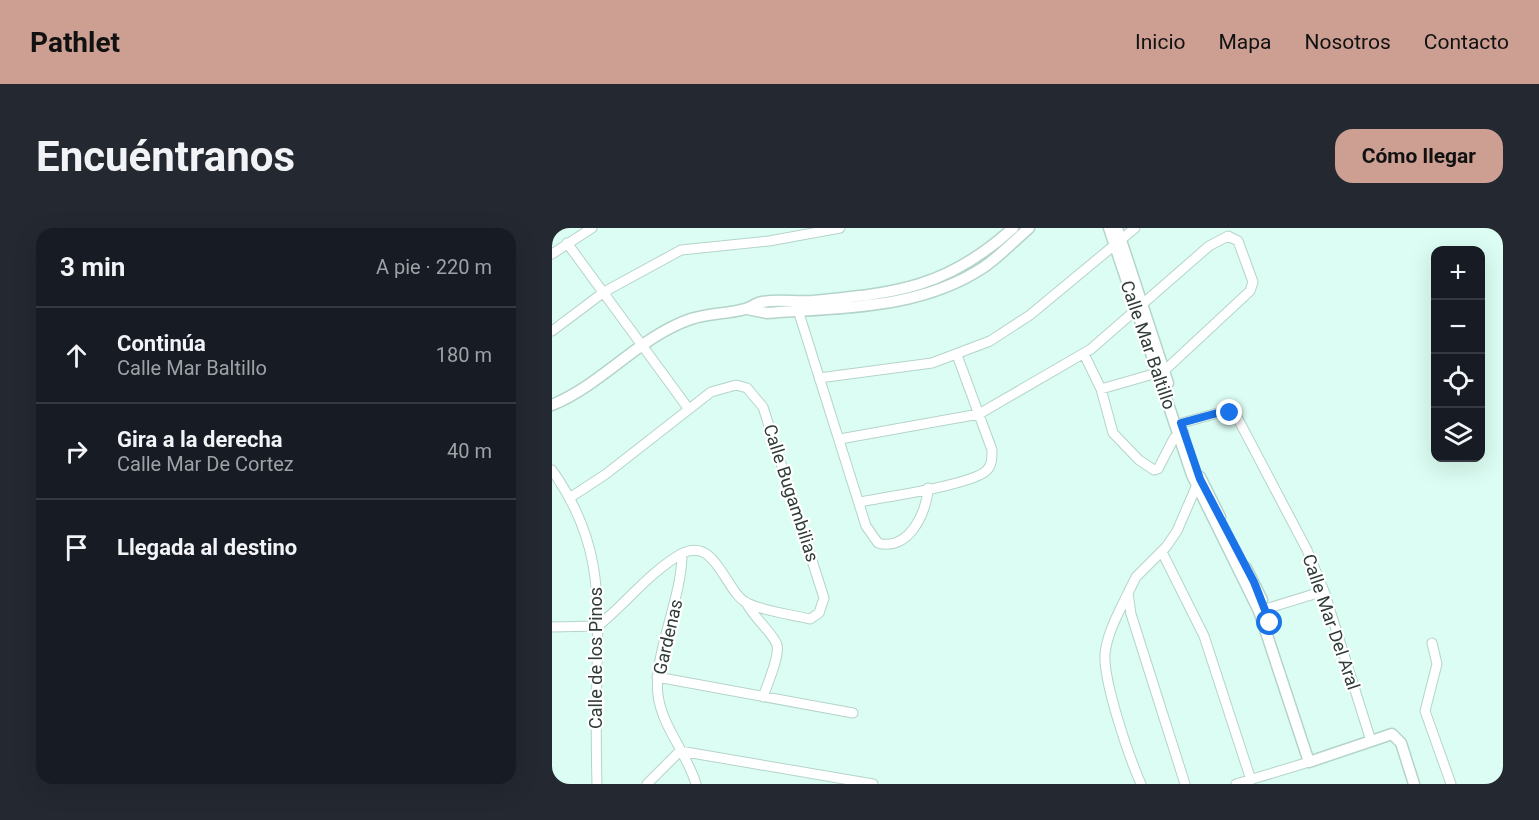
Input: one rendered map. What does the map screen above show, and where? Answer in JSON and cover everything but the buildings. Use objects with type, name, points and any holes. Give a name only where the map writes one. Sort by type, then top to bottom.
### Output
[{"type":"main road","points":[[797,306],[900,291],[923,284],[982,254],[1013,228]]},
{"type":"main road","points":[[552,405],[584,388],[673,327],[692,319],[747,309],[764,302],[797,306],[894,303],[923,297],[950,286],[983,268],[1029,228]]},
{"type":"main road","name":"Calle Mar Baltillo","points":[[1109,228],[1118,243],[1199,485],[1262,610],[1312,760]]},
{"type":"main road","name":"Calle Mar Baltillo","points":[[1117,228],[1118,243]]},
{"type":"main road","points":[[1312,760],[1384,736],[1396,736],[1414,784]]},
{"type":"street","points":[[552,254],[592,228]]},
{"type":"street","points":[[552,331],[604,292],[681,250],[770,241],[840,228]]},
{"type":"street","points":[[819,378],[932,363],[957,355],[1012,328],[1135,228]]},
{"type":"street","points":[[840,439],[979,414],[1084,354],[1140,308],[1209,246],[1228,236],[1238,242],[1253,287],[1161,373],[1101,389]]},
{"type":"street","points":[[567,243],[688,408],[606,474],[571,497]]},
{"type":"street","points":[[797,306],[873,538],[878,543],[892,544],[910,533],[928,498],[928,488]]},
{"type":"street","points":[[1084,354],[1101,389],[1113,433],[1139,460],[1154,470],[1160,467],[1179,429]]},
{"type":"street","points":[[860,502],[967,482],[986,472],[990,465],[992,450],[957,355]]},
{"type":"street","name":"Calle Bugambilias","points":[[688,408],[711,392],[736,385],[747,388],[763,407],[824,598],[819,614],[810,619],[746,602]]},
{"type":"street","name":"Calle Mar Del Aral","points":[[1179,429],[1221,412],[1237,417],[1307,550],[1324,591],[1371,741]]},
{"type":"street","name":"Calle de los Pinos","points":[[552,470],[571,497],[586,531],[598,585],[597,784]]},
{"type":"street","points":[[1141,784],[1109,684],[1105,655],[1112,628],[1136,576],[1162,552],[1177,531],[1199,485]]},
{"type":"street","points":[[552,627],[598,627],[682,554],[694,550],[709,555],[746,602],[752,616],[777,644],[777,653],[763,697]]},
{"type":"street","points":[[1162,552],[1204,636],[1251,780]]},
{"type":"street","name":"Gardenas","points":[[682,554],[682,574],[657,677],[661,711],[696,784]]},
{"type":"street","points":[[1262,610],[1324,591]]},
{"type":"street","points":[[1128,592],[1131,614],[1185,784]]},
{"type":"street","points":[[1432,643],[1437,664],[1425,711],[1451,784]]},
{"type":"street","points":[[657,677],[853,713]]},
{"type":"street","points":[[646,784],[680,751],[873,784]]},
{"type":"street","points":[[1236,784],[1312,760]]},
{"type":"route","points":[[1230,413],[1221,412],[1181,423],[1200,479],[1254,582],[1270,623]]}]
